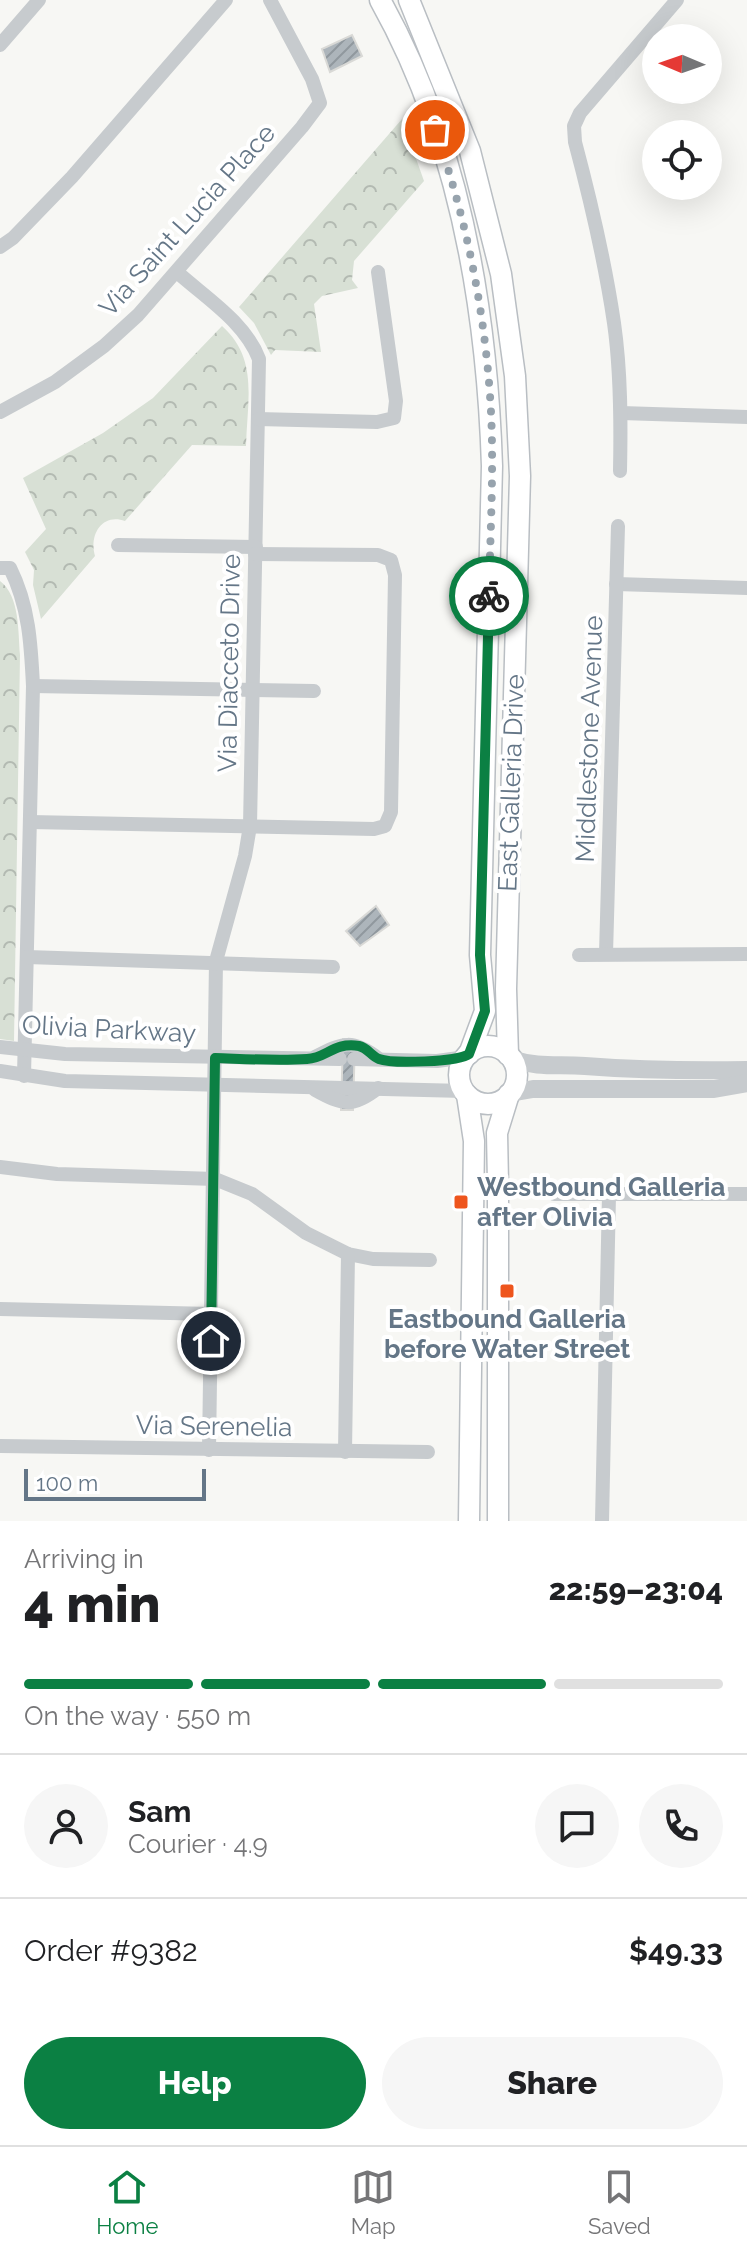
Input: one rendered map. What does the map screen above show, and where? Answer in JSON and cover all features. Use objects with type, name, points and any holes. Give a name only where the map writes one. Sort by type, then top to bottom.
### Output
[{"type":"main road","name":"East Galleria Drive","points":[[380,0],[418,83],[455,194],[479,306],[491,409],[480,955],[485,1011],[468,1056]]},
{"type":"main road","name":"East Galleria Drive","points":[[409,0],[470,151],[501,274],[515,376],[520,476],[506,989],[510,1057]]},
{"type":"main road","points":[[469,1521],[474,1141],[466,1093],[459,1075],[468,1056],[481,1047],[491,1047],[510,1057],[517,1072],[496,1144],[498,1521]]},
{"type":"main road","points":[[466,1093],[480,1103],[490,1104],[510,1094]]},
{"type":"street","points":[[0,45],[39,0]]},
{"type":"street","points":[[0,247],[13,238],[72,177],[226,0]]},
{"type":"street","name":"Via Saint Lucia Place","points":[[0,412],[55,382],[104,346],[138,315],[320,103],[312,79],[270,0]]},
{"type":"street","points":[[620,471],[621,413],[614,326],[603,257],[575,142],[574,126],[580,113],[677,0]]},
{"type":"street","name":"Via Diacceto Drive","points":[[177,272],[253,342],[259,359],[250,826],[245,856],[216,961],[209,1450]]},
{"type":"street","points":[[258,419],[377,422],[394,418],[396,401],[378,272]]},
{"type":"street","points":[[621,413],[747,417]]},
{"type":"street","name":"Middlestone Avenue","points":[[606,954],[618,526]]},
{"type":"street","points":[[30,822],[374,829],[385,826],[391,812],[395,575],[391,560],[378,555],[118,545]]},
{"type":"street","points":[[5,568],[19,586],[29,624],[33,686],[24,1076]]},
{"type":"street","points":[[616,584],[747,588]]},
{"type":"street","points":[[33,686],[314,691]]},
{"type":"street","points":[[579,955],[747,954]]},
{"type":"street","points":[[27,957],[333,967]]},
{"type":"street","name":"Olivia Parkway","points":[[311,1059],[336,1046],[363,1046],[379,1059]]},
{"type":"street","name":"Olivia Parkway","points":[[0,1047],[65,1054],[215,1058],[451,1061],[468,1056]]},
{"type":"street","points":[[510,1057],[550,1068],[747,1070]]},
{"type":"street","name":"Olivia Parkway","points":[[0,1071],[65,1081],[311,1088],[334,1101],[361,1101],[378,1088],[466,1093]]},
{"type":"street","points":[[510,1094],[541,1089],[714,1089],[747,1083]]},
{"type":"street","points":[[0,1167],[57,1174],[215,1179],[252,1194],[306,1233],[348,1254],[373,1259],[430,1260]]},
{"type":"street","points":[[554,1194],[747,1194]]},
{"type":"street","points":[[602,1521],[609,1195]]},
{"type":"street","points":[[345,1452],[348,1254]]},
{"type":"street","points":[[0,1309],[212,1314]]},
{"type":"street","name":"Via Serenelia","points":[[0,1446],[428,1452]]},
{"type":"green space","points":[[402,119],[424,181],[354,261],[352,280],[358,288],[322,296],[314,304],[321,352],[275,350],[271,355],[254,323],[239,307]]},
{"type":"green space","points":[[222,326],[242,352],[246,367],[249,397],[246,446],[192,445],[125,521],[117,519],[103,523],[94,541],[95,556],[41,619],[33,585],[34,570],[25,552],[46,529],[23,478],[103,433],[153,398]]},
{"type":"green space","points":[[0,581],[15,605],[20,655],[14,1041],[0,1039]]},
{"type":"building","points":[[352,35],[362,56],[330,72],[322,49]]},
{"type":"building","points":[[376,906],[389,925],[360,946],[346,931]]},
{"type":"building","points":[[343,1039],[355,1040],[353,1110],[341,1110]]},
{"type":"way so far","points":[[435,130],[466,236],[483,335],[491,409],[489,596]]},
{"type":"place","name":"Westbound Galleria after Olivia","points":[[461,1202]]},
{"type":"place","name":"Eastbound Galleria before Water Street","points":[[507,1291]]},
{"type":"route","points":[[211,1341],[215,1058],[311,1059],[336,1046],[363,1046],[379,1059],[451,1061],[469,1054],[484,1019],[480,955],[489,596]]}]
